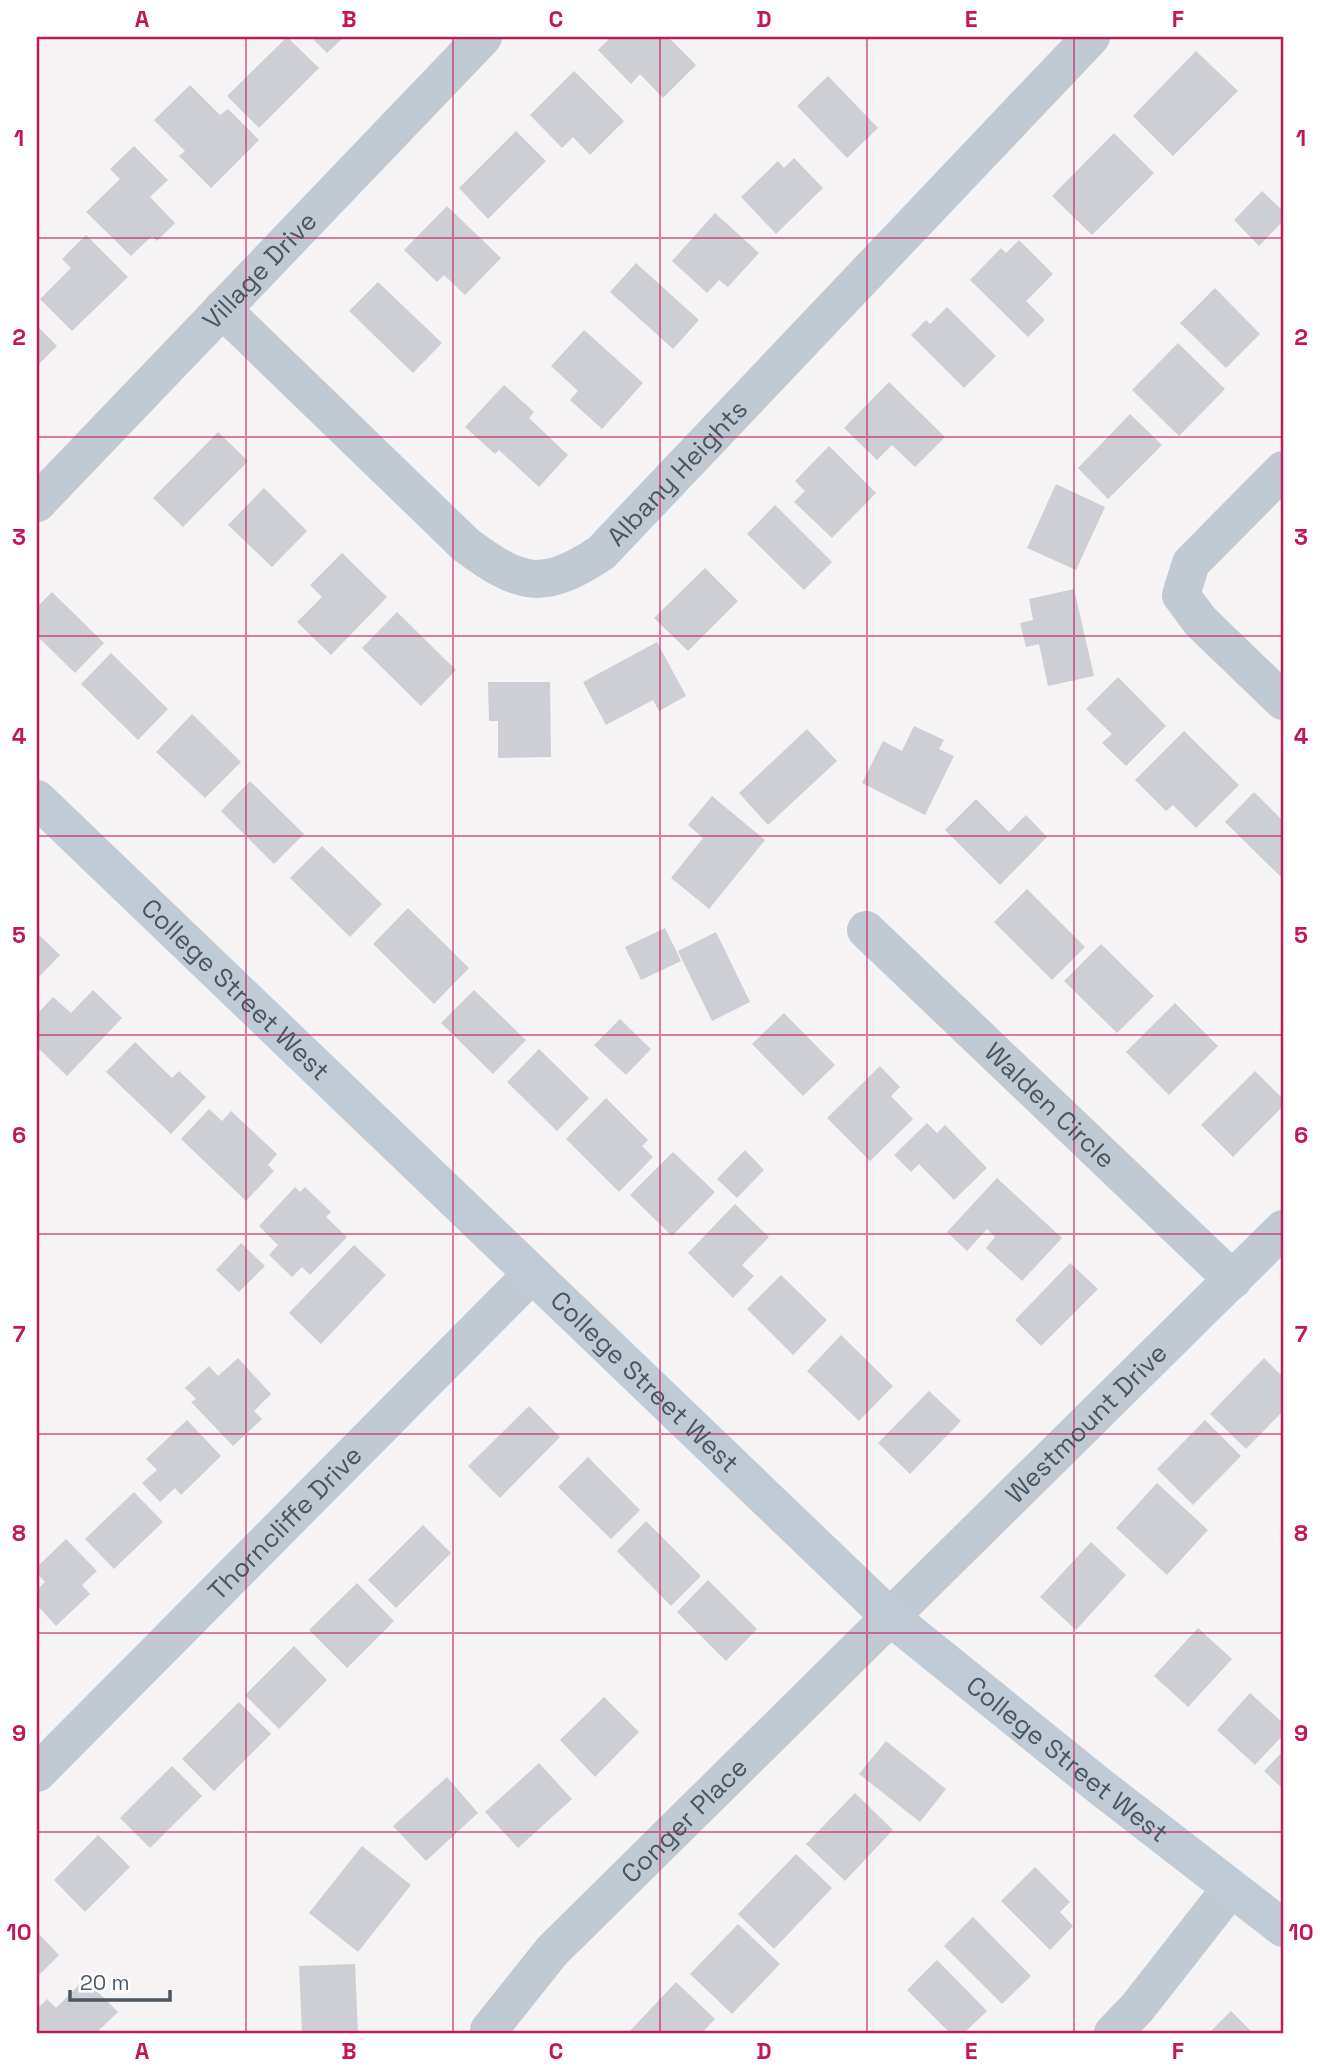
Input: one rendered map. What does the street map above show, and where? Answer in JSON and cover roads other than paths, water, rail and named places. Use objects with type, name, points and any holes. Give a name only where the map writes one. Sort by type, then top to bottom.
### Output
[{"type":"street","name":"Village Drive","points":[[37,503],[484,37]]},
{"type":"street","name":"Albany Heights","points":[[222,309],[466,545],[499,569],[534,580],[569,574],[601,553],[1091,37]]},
{"type":"street","points":[[1283,470],[1191,563],[1181,595],[1200,621],[1283,701]]},
{"type":"street","name":"College Street West","points":[[37,799],[889,1616],[1283,1928]]},
{"type":"street","name":"Walden Circle","points":[[866,929],[1233,1280]]},
{"type":"street","name":"Westmount Drive","points":[[889,1616],[1283,1229]]},
{"type":"street","name":"Thorncliffe Drive","points":[[37,1773],[532,1274]]},
{"type":"street","name":"Conger Place","points":[[489,2030],[552,1951],[889,1616]]},
{"type":"street","points":[[1113,2033],[1137,2008],[1231,1888]]}]
